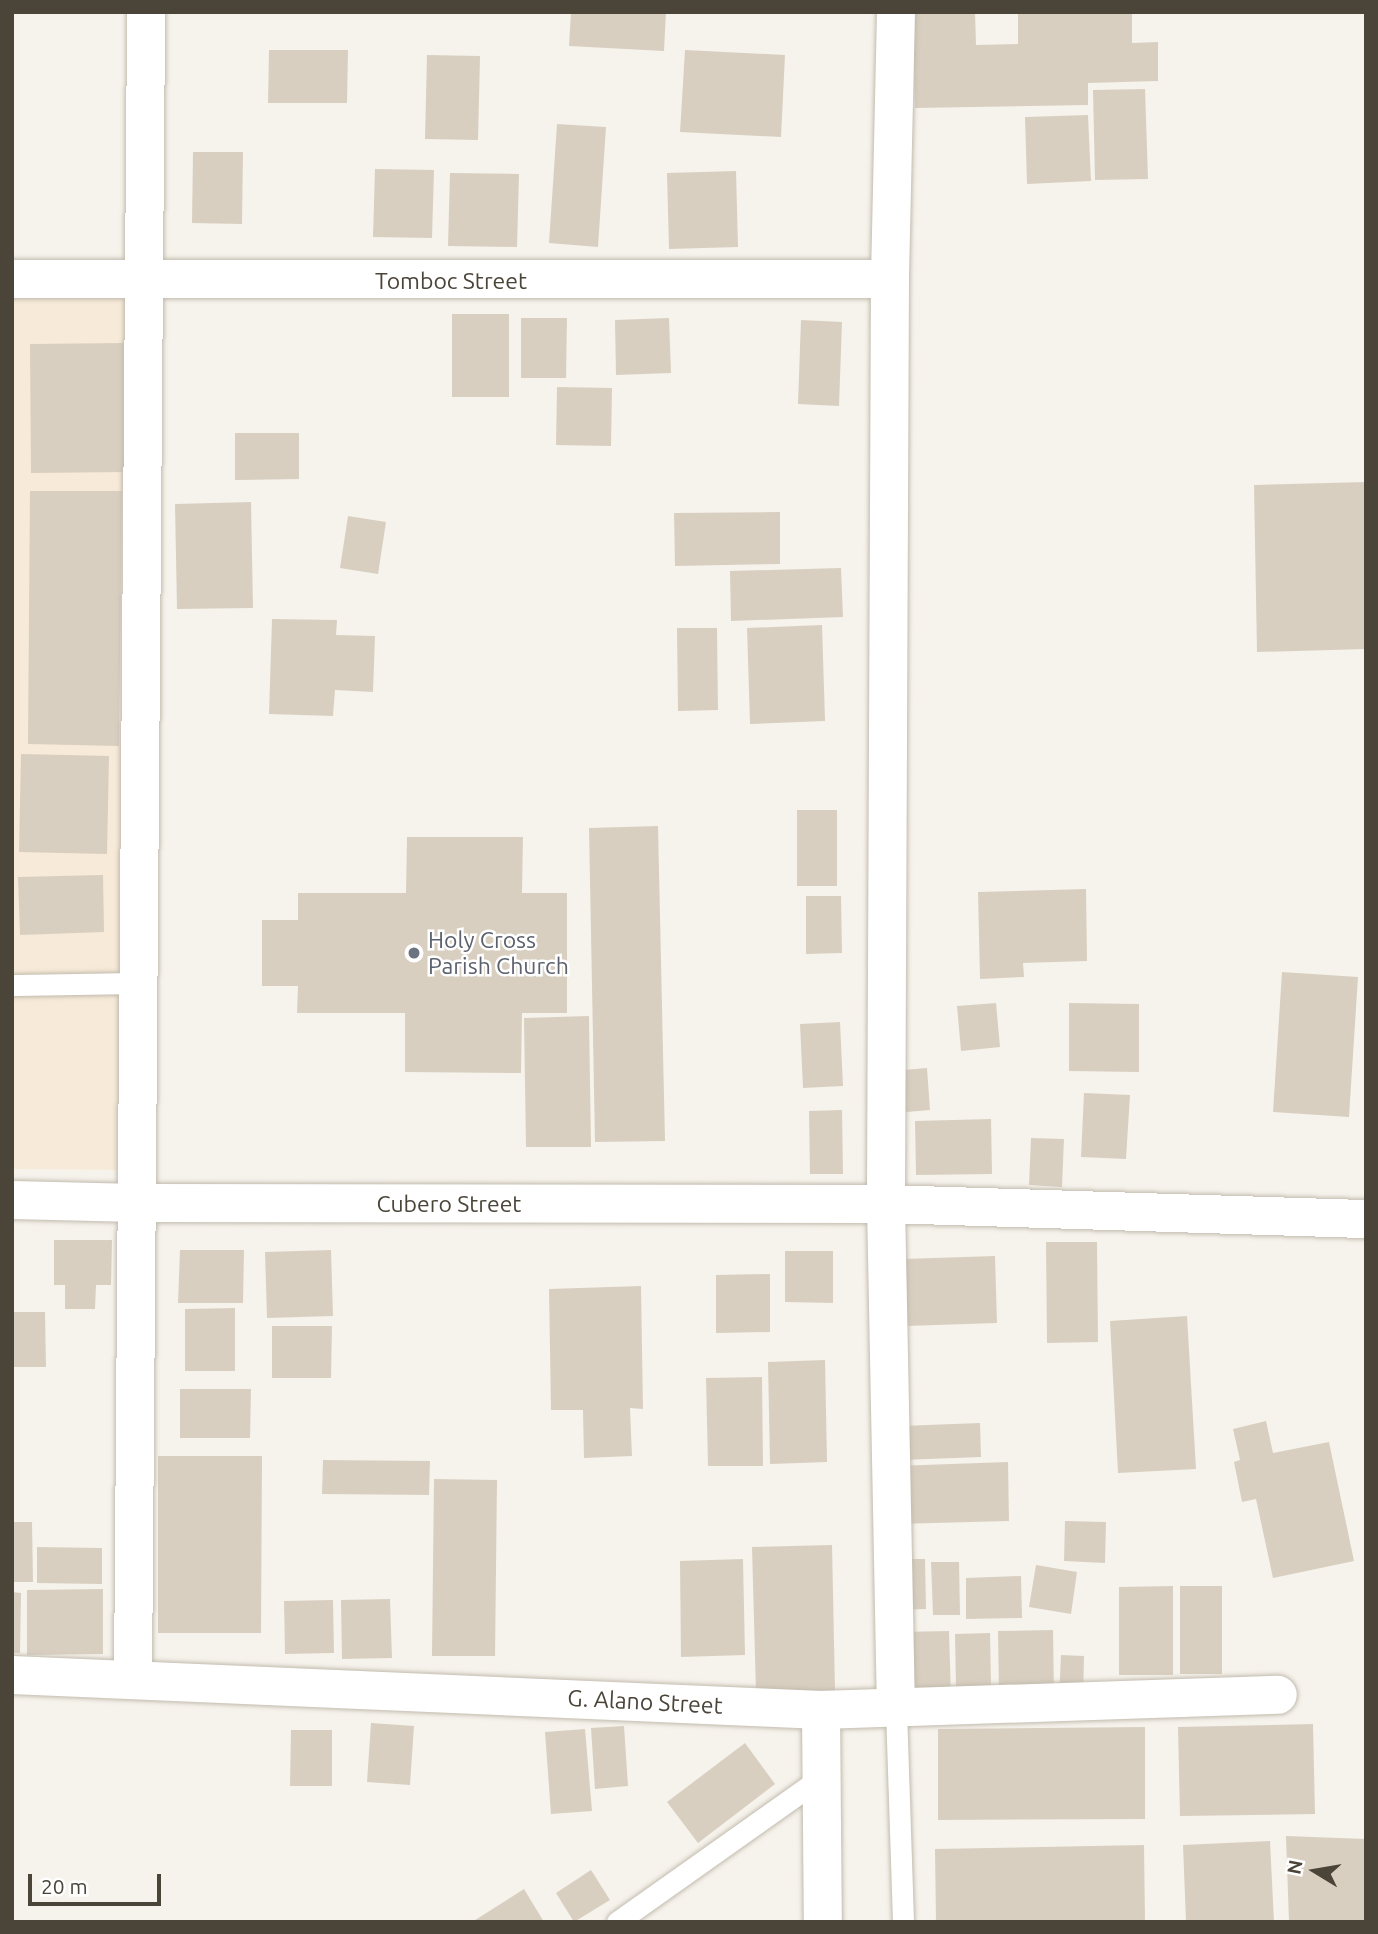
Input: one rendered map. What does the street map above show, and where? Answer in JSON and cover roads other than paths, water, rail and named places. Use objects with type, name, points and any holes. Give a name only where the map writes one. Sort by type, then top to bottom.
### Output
[{"type":"street","points":[[133,1679],[146,12]]},
{"type":"street","points":[[896,12],[890,279],[886,1204],[896,1710]]},
{"type":"street","name":"Tomboc Street","points":[[12,279],[890,279]]},
{"type":"street","name":"Cubero Street","points":[[12,1200],[137,1203],[886,1204],[1366,1219]]},
{"type":"street","name":"G. Alano Street","points":[[12,1675],[821,1710],[896,1710],[1278,1695]]},
{"type":"street","points":[[821,1710],[822,1922]]},
{"type":"lane","points":[[12,985],[140,984]]},
{"type":"lane","points":[[896,1710],[903,1922]]},
{"type":"lane","points":[[617,1922],[822,1777]]},
{"type":"place","name":"Holy Cross Parish Church","points":[[414,953]]}]
